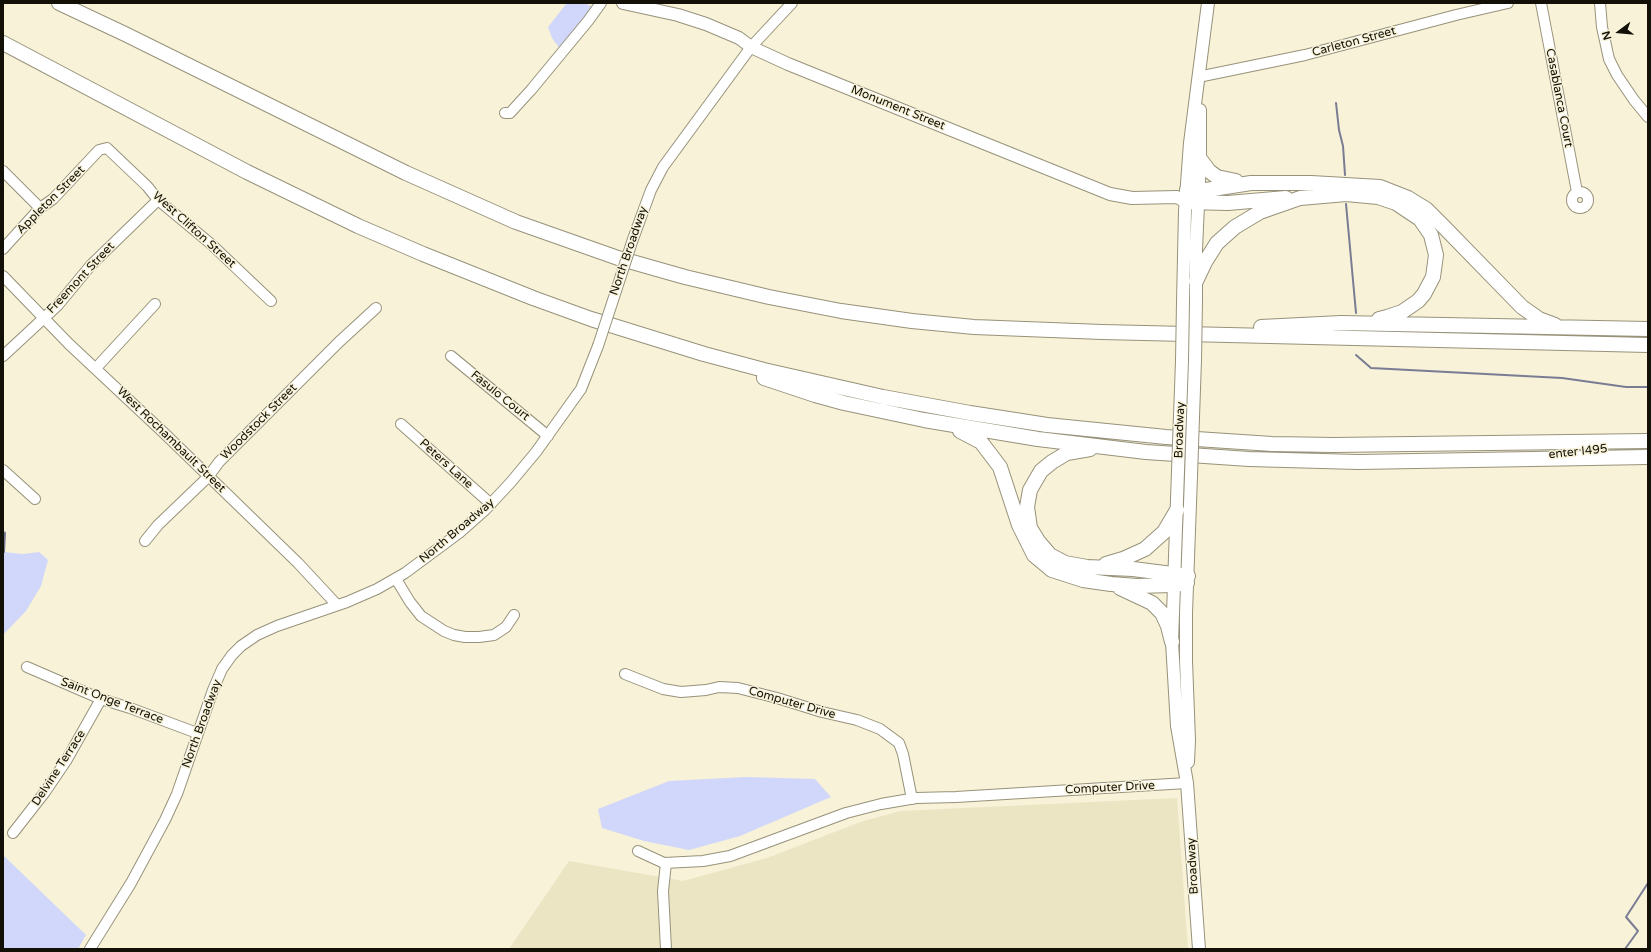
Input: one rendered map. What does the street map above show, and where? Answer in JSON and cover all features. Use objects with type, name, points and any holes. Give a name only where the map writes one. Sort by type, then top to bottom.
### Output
[{"type":"highway","points":[[59,3],[126,34],[406,173],[516,222],[626,260],[685,277],[769,297],[841,311],[912,321],[974,327],[1648,345]]},
{"type":"highway","points":[[3,43],[247,172],[358,226],[423,254],[533,298],[591,319],[704,354],[814,382],[924,405],[1048,425],[1166,437],[1333,446],[1648,441]]},
{"type":"highway","points":[[1200,159],[1209,171],[1217,178],[1251,183],[1311,183],[1366,186],[1380,188],[1408,198],[1426,209],[1522,307],[1539,319],[1563,328]]},
{"type":"highway","points":[[1189,196],[1251,183]]},
{"type":"highway","points":[[1189,196],[1228,203],[1346,194],[1378,197],[1396,203],[1413,213],[1420,219],[1431,236],[1436,255],[1435,267],[1429,286],[1418,301],[1402,312],[1388,317],[1352,323]]},
{"type":"highway","points":[[1196,281],[1205,262],[1217,243],[1235,227],[1260,212],[1300,198]]},
{"type":"highway","points":[[1187,333],[1296,325],[1352,323],[1648,329]]},
{"type":"highway","points":[[704,354],[815,395],[885,412],[1038,439],[1103,447],[1249,459],[1358,462],[1648,457]]},
{"type":"highway","points":[[947,424],[981,442],[1000,467],[1019,525],[1034,555],[1052,570],[1083,580],[1137,586],[1180,579]]},
{"type":"highway","name":"enter I495","points":[[1508,459],[1648,444]]},
{"type":"highway","points":[[1103,447],[1067,453],[1041,470],[1030,490],[1027,507],[1030,528],[1038,541],[1050,555],[1066,563],[1094,567],[1133,569],[1180,579]]},
{"type":"highway","points":[[1094,567],[1123,559],[1145,549],[1164,532],[1177,510]]},
{"type":"highway","points":[[1111,584],[1152,604],[1162,613],[1168,626],[1172,642]]},
{"type":"main road","name":"Monument Street","points":[[623,3],[656,9],[706,24],[739,38],[751,47],[788,64],[1110,194],[1132,198],[1189,196]]},
{"type":"main road","name":"Broadway","points":[[1187,783],[1189,740],[1177,510],[1178,471],[1190,142],[1208,3]]},
{"type":"main road","name":"Broadway","points":[[1198,77],[1201,119],[1200,159],[1189,196],[1196,281],[1192,476],[1172,642],[1177,726],[1187,783],[1199,949]]},
{"type":"street","points":[[505,113],[510,113],[531,90],[601,3]]},
{"type":"street","name":"North Broadway","points":[[90,949],[131,883],[165,820],[177,794],[213,690],[222,669],[232,654],[240,646],[257,635],[277,626],[338,605],[377,589],[396,579],[431,555],[459,533],[491,504],[548,436],[581,389],[598,346],[633,239],[651,190],[662,167],[751,47],[792,3]]},
{"type":"street","name":"Carleton Street","points":[[1198,77],[1305,55],[1456,15],[1508,3]]},
{"type":"street","name":"Casablanca Court","points":[[1541,3],[1577,192]]},
{"type":"street","points":[[1600,3],[1602,27],[1609,59],[1617,75],[1648,117]]},
{"type":"street","name":"West Clifton Street","points":[[99,150],[107,148],[147,186],[158,200],[211,244],[271,301]]},
{"type":"street","name":"Appleton Street","points":[[3,249],[40,208],[53,199],[99,150]]},
{"type":"street","points":[[3,171],[40,208]]},
{"type":"street","name":"Freemont Street","points":[[3,356],[58,305],[91,265],[158,200]]},
{"type":"street","name":"West Rochambault Street","points":[[3,276],[44,318],[298,564],[338,605]]},
{"type":"street","points":[[96,368],[155,304]]},
{"type":"street","name":"Woodstock Street","points":[[145,541],[158,525],[208,477],[219,462],[339,342],[376,308]]},
{"type":"street","name":"Fasulo Court","points":[[451,356],[548,436]]},
{"type":"street","name":"Peters Lane","points":[[401,424],[491,504]]},
{"type":"street","points":[[3,470],[35,499]]},
{"type":"street","points":[[396,579],[410,602],[421,616],[444,631],[454,635],[479,637],[494,635],[506,627],[514,615]]},
{"type":"street","name":"Saint Onge Terrace","points":[[28,667],[101,699],[197,733]]},
{"type":"street","name":"Computer Drive","points":[[625,674],[663,689],[681,692],[706,690],[719,687],[738,688],[778,698],[822,712],[857,720],[880,729],[899,743],[903,754],[912,799]]},
{"type":"street","name":"Delvine Terrace","points":[[13,833],[66,762],[101,699]]},
{"type":"street","name":"Computer Drive","points":[[638,851],[666,863],[703,861],[730,856],[846,813],[881,804],[912,799],[1187,783]]},
{"type":"street","points":[[666,863],[663,891],[666,949]]},
{"type":"shaded area","points":[[567,3],[584,3],[593,7],[560,49],[552,38],[548,27]]},
{"type":"shaded area","points":[[39,552],[48,560],[41,586],[26,611],[3,635],[3,553],[23,554]]},
{"type":"shaded area","points":[[746,777],[815,779],[831,797],[740,836],[689,850],[644,841],[602,828],[598,809],[669,781]]},
{"type":"shaded area","points":[[1177,798],[1188,949],[509,949],[569,861],[683,881],[767,858],[863,821],[901,811]]},
{"type":"shaded area","points":[[3,855],[86,935],[78,949],[3,949]]},
{"type":"waterway","points":[[1336,103],[1339,130],[1343,146],[1345,175]]},
{"type":"waterway","points":[[1346,204],[1356,313]]},
{"type":"waterway","points":[[1356,355],[1371,368],[1562,378],[1626,387],[1648,387]]},
{"type":"waterway","points":[[3,532],[5,533],[4,552]]},
{"type":"waterway","points":[[1625,949],[1638,931],[1626,917],[1648,883]]}]
